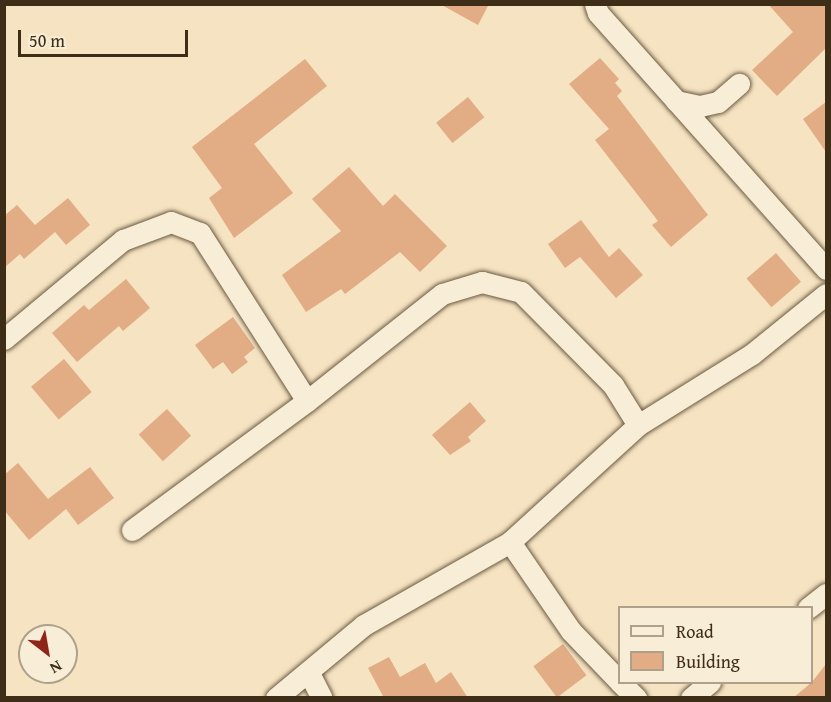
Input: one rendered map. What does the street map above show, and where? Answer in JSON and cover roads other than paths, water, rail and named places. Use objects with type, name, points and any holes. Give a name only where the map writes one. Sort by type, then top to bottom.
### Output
[{"type":"street","points":[[595,4],[598,13],[826,269]]},
{"type":"street","points":[[676,101],[700,106],[718,102],[740,84]]},
{"type":"street","points":[[4,339],[123,240],[171,222],[200,233],[308,401]]},
{"type":"street","points":[[132,530],[308,401],[442,294],[482,282],[521,292],[613,385],[638,425]]},
{"type":"street","points":[[276,698],[309,673],[364,625],[510,542],[638,425],[752,354],[826,294]]},
{"type":"street","points":[[510,542],[571,631],[618,680]]},
{"type":"street","points":[[811,606],[826,594]]},
{"type":"street","points":[[309,673],[322,698]]},
{"type":"street","points":[[622,684],[636,698]]},
{"type":"street","points":[[691,698],[708,684]]}]
